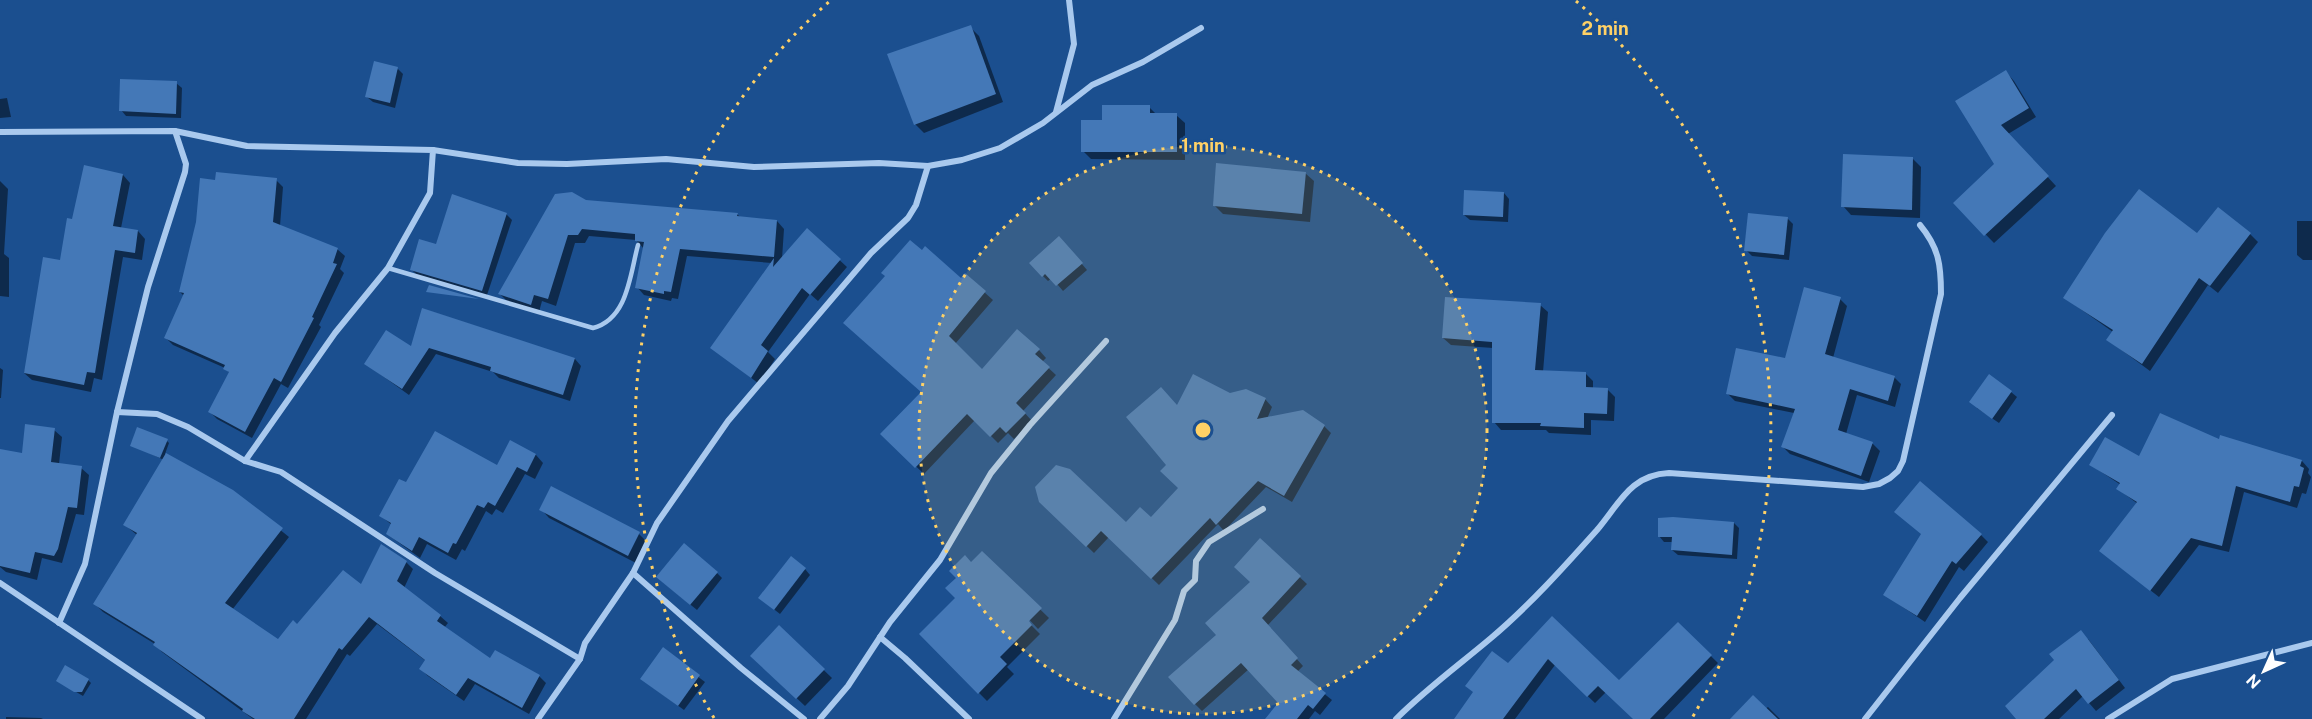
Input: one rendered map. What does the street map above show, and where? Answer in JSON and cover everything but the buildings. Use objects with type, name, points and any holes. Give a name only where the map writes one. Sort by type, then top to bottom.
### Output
[{"type":"street","points":[[1056,113],[1074,44],[1069,0]]},
{"type":"street","points":[[0,132],[175,131],[247,146],[433,150],[518,163],[567,164],[666,159],[754,166],[879,163],[928,165],[962,160],[1000,148],[1056,113],[1092,86],[1143,62],[1201,28]]},
{"type":"street","points":[[59,623],[85,564],[117,412],[148,287],[185,172],[186,164],[175,131]]},
{"type":"street","points":[[246,461],[335,333],[388,268],[430,193],[433,150]]},
{"type":"street","points":[[538,719],[580,660],[585,643],[633,573],[657,523],[728,421],[871,253],[908,218],[916,205],[928,165]]},
{"type":"street","points":[[1396,719],[1444,676],[1492,638],[1597,530],[1631,487],[1645,477],[1669,473],[1863,488],[1879,484],[1898,471],[1907,446],[1941,294],[1941,272],[1935,245],[1920,225]]},
{"type":"street","points":[[820,719],[848,686],[880,637],[940,560],[991,473],[1106,341]]},
{"type":"street","points":[[117,412],[156,414],[188,428],[246,461],[281,472],[435,573],[580,660]]},
{"type":"street","points":[[1865,719],[1960,598],[2112,415]]},
{"type":"street","points":[[1114,719],[1175,620],[1184,591],[1195,580],[1196,561],[1209,542],[1263,508]]},
{"type":"street","points":[[633,573],[741,668],[804,719]]},
{"type":"street","points":[[0,583],[202,719]]},
{"type":"street","points":[[880,637],[905,657],[969,719]]},
{"type":"street","points":[[2108,719],[2172,679],[2312,643]]},
{"type":"lane","points":[[388,268],[593,328],[606,325],[612,320],[624,300],[638,244]]}]
